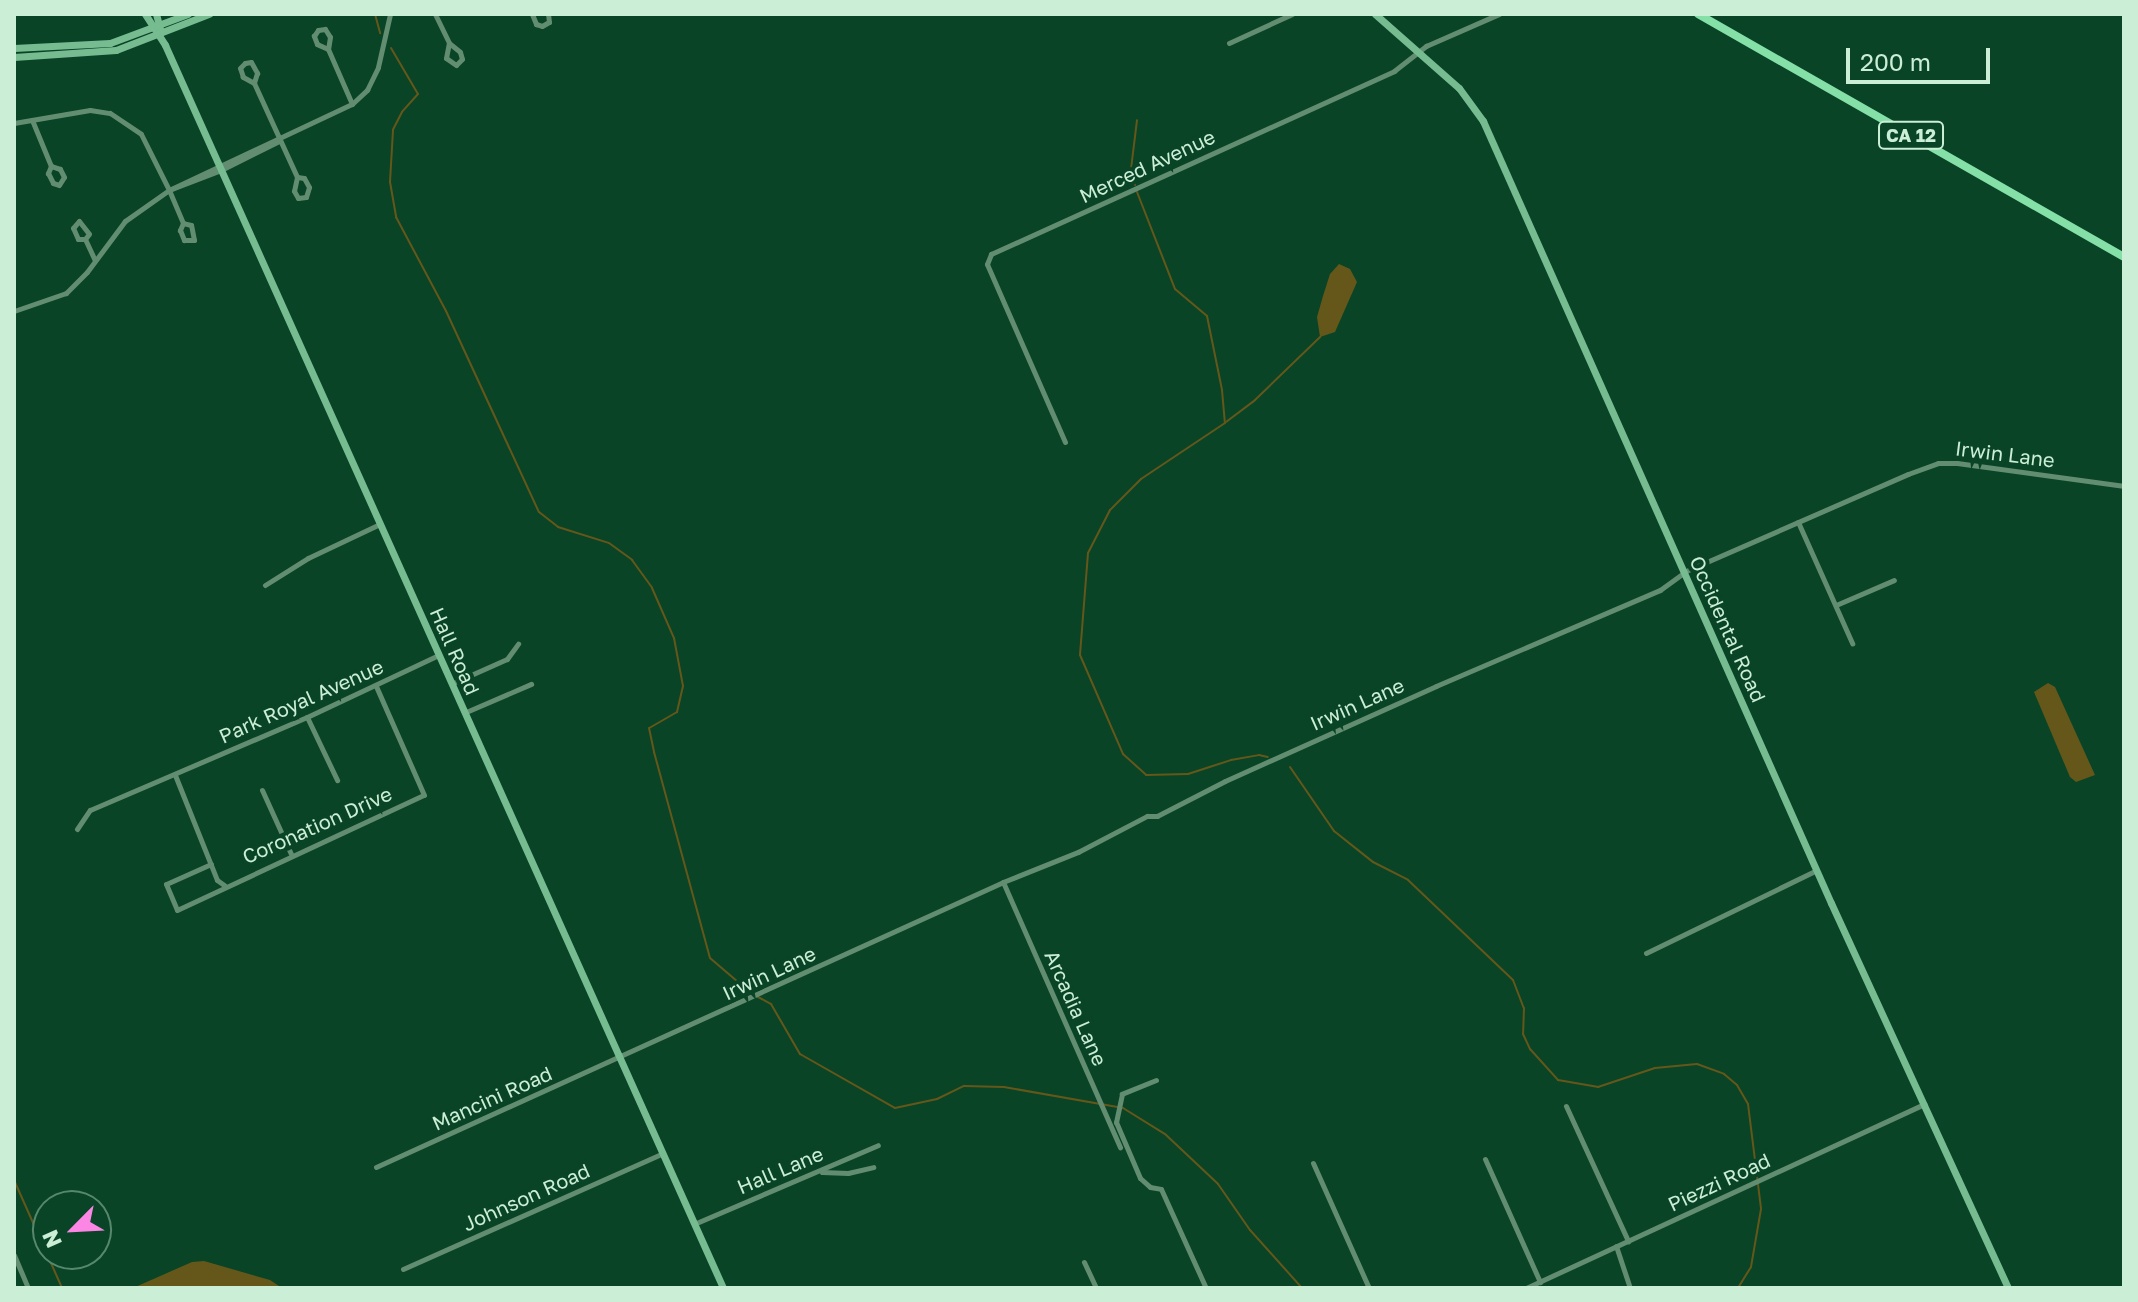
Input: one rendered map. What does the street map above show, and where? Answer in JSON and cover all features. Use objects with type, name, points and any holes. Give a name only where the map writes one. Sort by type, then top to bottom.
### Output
[{"type":"main road","name":"CA 12","points":[[1698,14],[2124,257]]},
{"type":"street","points":[[145,14],[158,30]]},
{"type":"street","points":[[156,14],[158,30]]},
{"type":"street","points":[[14,57],[108,52],[188,14]]},
{"type":"street","points":[[14,48],[102,44],[209,14]]},
{"type":"street","points":[[14,311],[66,293],[125,221],[169,190],[352,104],[367,90],[378,67],[390,14]]},
{"type":"street","points":[[435,14],[449,43]]},
{"type":"street","points":[[532,14],[536,24],[542,26],[549,22],[548,14]]},
{"type":"street","points":[[1229,43],[1292,14]]},
{"type":"street","name":"Occidental Road","points":[[1375,14],[1459,88],[1483,121],[1817,870],[2008,1288]]},
{"type":"street","name":"Merced Avenue","points":[[1065,442],[987,264],[991,254],[1394,71],[1418,52],[1499,14]]},
{"type":"street","name":"Hall Road","points":[[158,30],[723,1288]]},
{"type":"street","points":[[328,49],[352,104]]},
{"type":"street","points":[[254,83],[297,177]]},
{"type":"street","points":[[14,123],[90,110],[120,117],[141,134],[183,223]]},
{"type":"street","points":[[32,120],[51,166]]},
{"type":"street","points":[[85,239],[95,260]]},
{"type":"street","name":"Irwin Lane","points":[[620,1058],[1003,882],[1078,852],[1147,816],[1157,816],[1225,781],[1436,686],[1660,590],[1686,571],[1938,463],[1993,467],[2124,486]]},
{"type":"street","points":[[1798,522],[1852,643]]},
{"type":"street","points":[[265,585],[308,558],[381,524]]},
{"type":"street","points":[[1836,605],[1894,580]]},
{"type":"street","points":[[453,683],[507,659],[518,644]]},
{"type":"street","name":"Park Royal Avenue","points":[[77,829],[90,810],[307,717],[440,655]]},
{"type":"street","points":[[466,712],[531,684]]},
{"type":"street","name":"Coronation Drive","points":[[211,864],[166,884],[177,910],[218,891],[224,885],[424,795],[376,686]]},
{"type":"street","points":[[307,717],[337,780]]},
{"type":"street","points":[[175,775],[217,880],[224,885]]},
{"type":"street","points":[[262,790],[291,854]]},
{"type":"street","points":[[1646,953],[1817,870]]},
{"type":"street","name":"Arcadia Lane","points":[[1003,882],[1120,1147]]},
{"type":"street","name":"Mancini Road","points":[[376,1167],[620,1058]]},
{"type":"street","points":[[1156,1080],[1122,1094],[1116,1122],[1140,1178],[1150,1187],[1161,1189],[1206,1288]]},
{"type":"street","name":"Piezzi Road","points":[[1526,1288],[1925,1104]]},
{"type":"street","points":[[1566,1106],[1628,1241]]},
{"type":"street","name":"Hall Lane","points":[[694,1224],[878,1145]]},
{"type":"street","name":"Johnson Road","points":[[403,1269],[661,1154]]},
{"type":"street","points":[[1485,1159],[1540,1282]]},
{"type":"street","points":[[1313,1163],[1369,1288]]},
{"type":"street","points":[[817,1171],[848,1173],[873,1167]]},
{"type":"street","points":[[1616,1246],[1630,1288]]},
{"type":"street","points":[[14,1255],[28,1288]]},
{"type":"street","points":[[1084,1262],[1096,1288]]},
{"type":"shaded area","points":[[1339,264],[1350,269],[1357,282],[1335,332],[1320,337],[1317,317],[1330,274]]},
{"type":"shaded area","points":[[2048,683],[2055,687],[2095,775],[2076,782],[2070,777],[2034,692]]},
{"type":"shaded area","points":[[204,1261],[270,1280],[282,1288],[133,1288],[192,1262]]},
{"type":"waterway","points":[[375,14],[380,33]]},
{"type":"waterway","points":[[391,48],[418,94],[402,112],[393,130],[390,182],[396,217],[446,311],[539,512],[558,527],[609,543],[632,560],[652,588],[674,638],[683,686],[677,712],[649,728],[654,752],[710,958],[752,994]]},
{"type":"waterway","points":[[1135,185],[1131,169],[1137,120]]},
{"type":"waterway","points":[[1137,192],[1175,289],[1207,316],[1222,390],[1225,423],[1141,479],[1110,510],[1088,553],[1080,655],[1123,754],[1146,775],[1188,774],[1231,760],[1259,755],[1268,757]]},
{"type":"waterway","points":[[1226,422],[1255,400],[1320,337]]},
{"type":"waterway","points":[[1290,767],[1334,831],[1373,862],[1408,880],[1513,980],[1524,1008],[1523,1034],[1530,1049],[1558,1080],[1598,1087],[1655,1068],[1697,1064],[1724,1074],[1737,1085],[1748,1104],[1761,1209],[1751,1267],[1738,1288]]},
{"type":"waterway","points":[[758,997],[771,1004],[800,1054],[895,1108],[937,1099],[964,1086],[1004,1087],[1123,1108],[1165,1134],[1218,1184],[1250,1230],[1302,1288]]},
{"type":"waterway","points":[[14,1180],[62,1288]]}]
